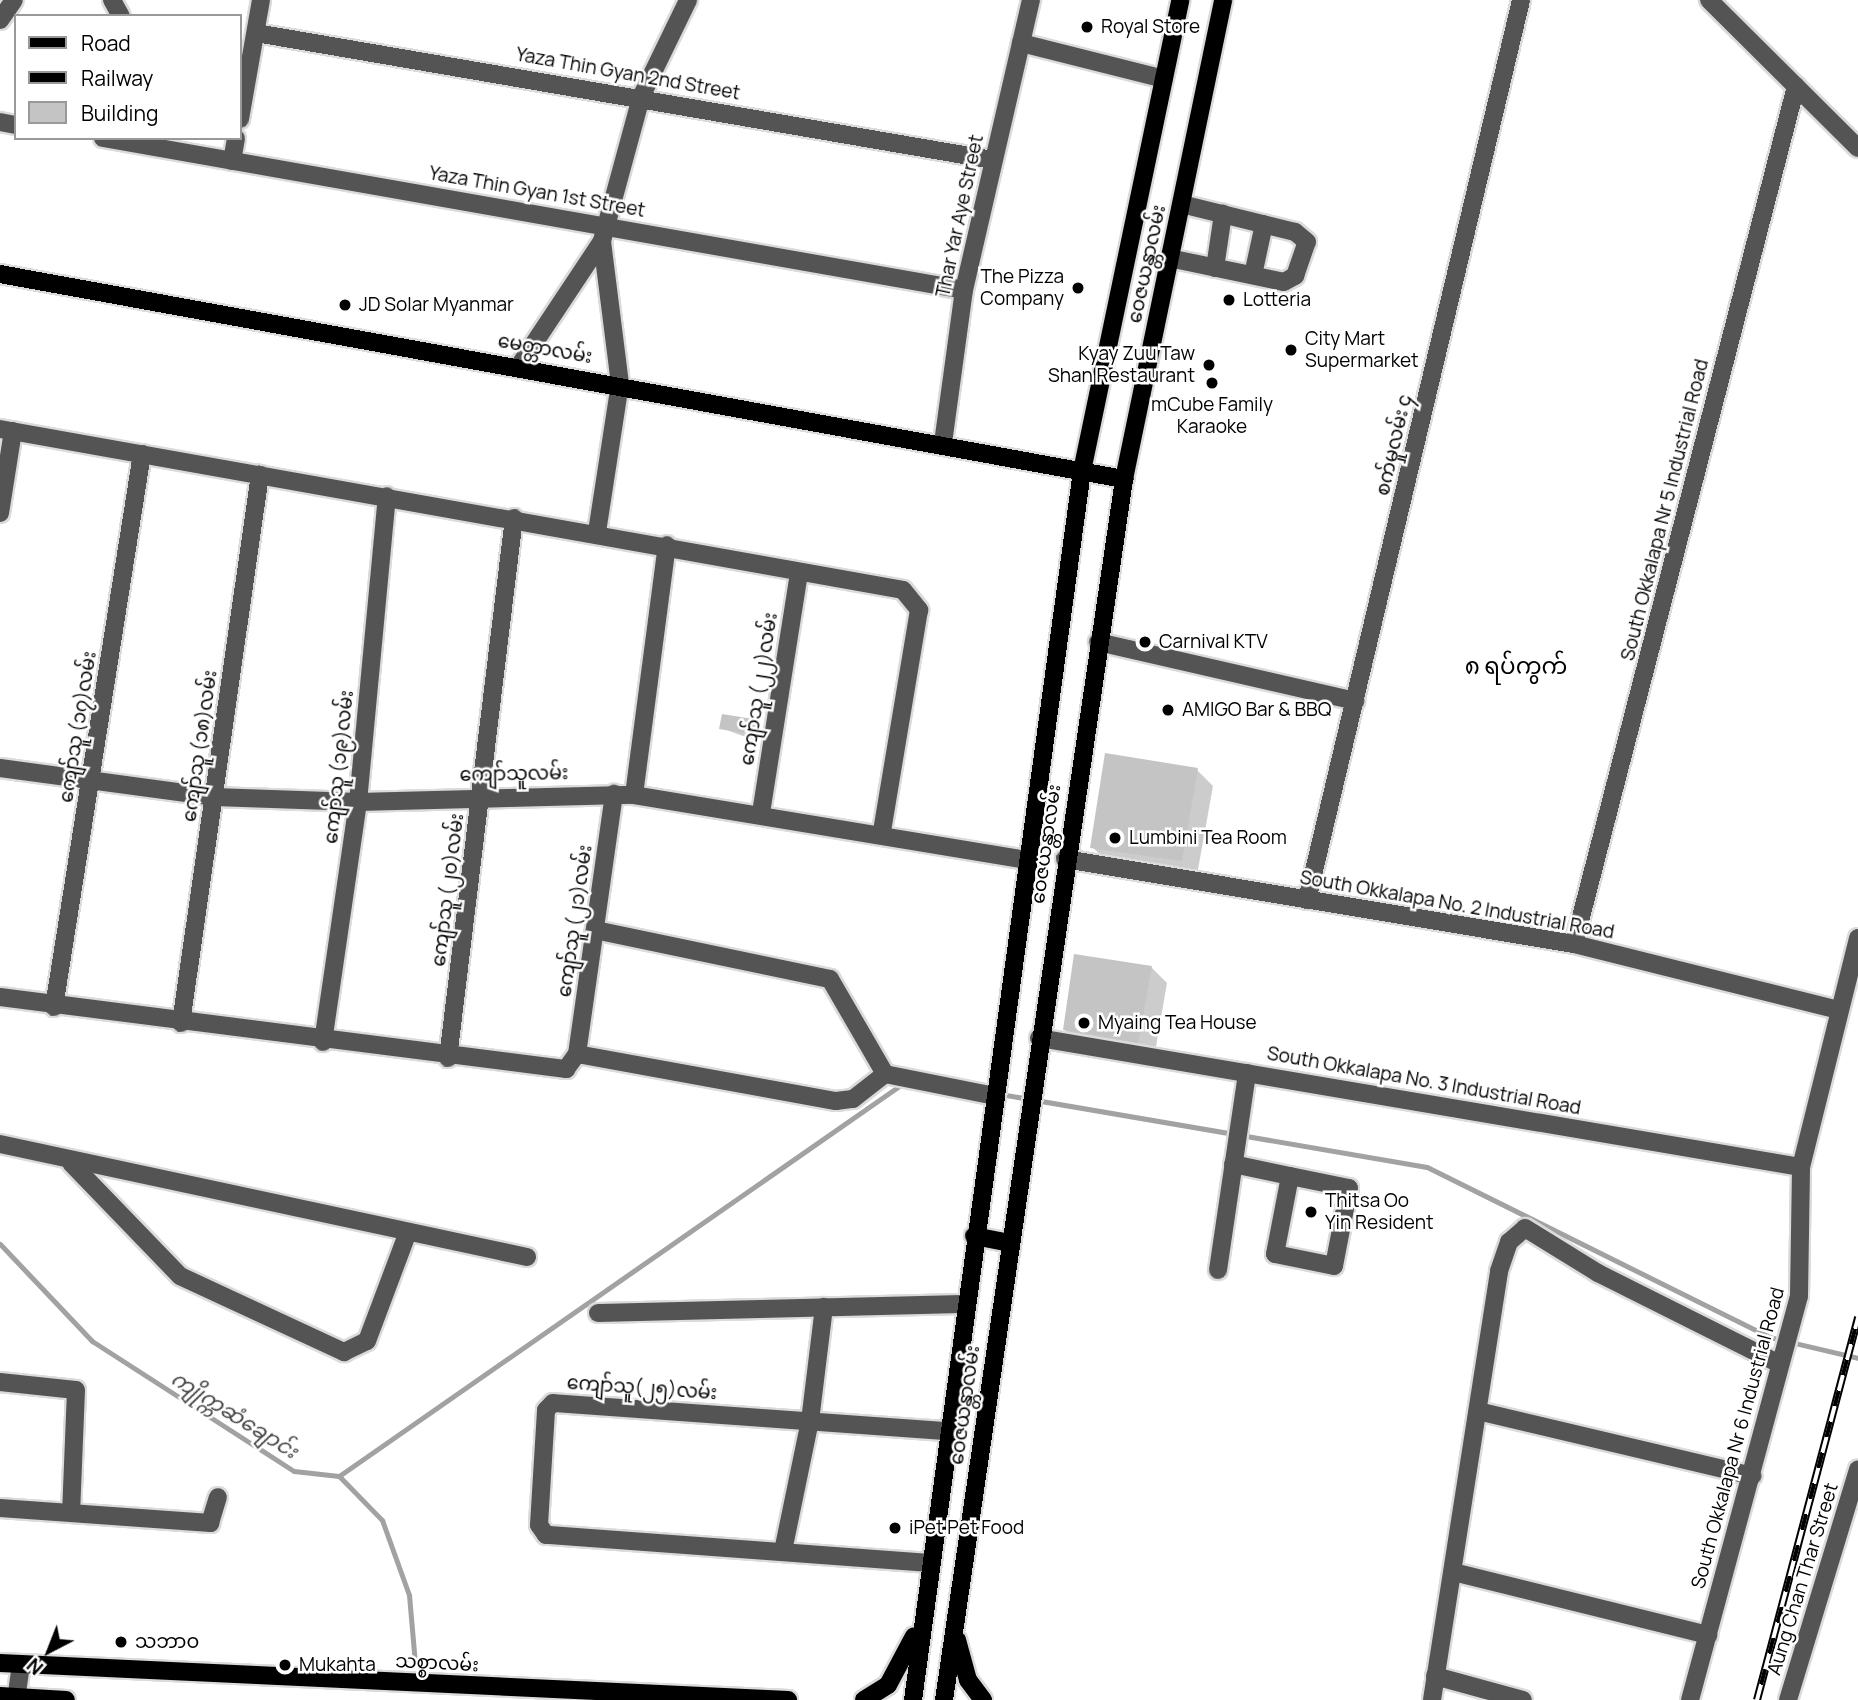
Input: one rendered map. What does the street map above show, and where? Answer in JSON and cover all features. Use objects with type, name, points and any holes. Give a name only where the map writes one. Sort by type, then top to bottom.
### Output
[{"type":"main road","name":"ဝေဇယန္တာလမ်း","points":[[913,1700],[963,1304],[995,1096],[1025,860],[1082,471],[1180,0]]},
{"type":"main road","name":"ဝေဇယန္တာလမ်း","points":[[944,1700],[1065,859],[1124,479],[1223,0]]},
{"type":"main road","name":"မေတ္တာလမ်း","points":[[0,274],[620,384],[1124,479]]},
{"type":"main road","points":[[974,1236],[1010,1243]]},
{"type":"main road","points":[[864,1700],[888,1685],[924,1610]]},
{"type":"main road","points":[[957,1614],[957,1653],[983,1700]]},
{"type":"main road","name":"သစ္စာလမ်း","points":[[0,1663],[788,1700]]},
{"type":"main road","points":[[11,1698],[66,1700]]},
{"type":"street","points":[[0,20],[14,0]]},
{"type":"street","points":[[242,107],[261,0]]},
{"type":"street","points":[[519,366],[605,233],[641,97],[688,0]]},
{"type":"street","name":"Thar Yar Aye Street","points":[[943,443],[964,290],[1031,0]]},
{"type":"street","name":"စက်မှုလမ်း ၄","points":[[1307,900],[1521,0]]},
{"type":"street","points":[[1709,0],[1858,148]]},
{"type":"street","name":"Yaza Thin Gyan 2nd Street","points":[[256,33],[641,97],[993,160]]},
{"type":"street","points":[[1021,43],[1164,79]]},
{"type":"street","name":"South Okkalapa Nr 5 Industrial Road","points":[[1574,944],[1796,86]]},
{"type":"street","name":"Yaza Thin Gyan 1st Street","points":[[115,140],[232,160],[605,233],[964,290]]},
{"type":"street","points":[[232,160],[236,140]]},
{"type":"street","points":[[1169,258],[1290,281],[1307,242],[1264,224],[1181,204]]},
{"type":"street","points":[[1215,268],[1223,214]]},
{"type":"street","points":[[1253,275],[1264,224]]},
{"type":"street","points":[[597,532],[620,384],[605,233]]},
{"type":"street","points":[[0,513],[6,430],[597,532],[916,598],[919,610],[882,832]]},
{"type":"street","name":"ကျော်သူ (၁၇)လမ်း","points":[[54,1007],[142,454]]},
{"type":"street","name":"ကျော်သူ (၁၈)လမ်း","points":[[181,1023],[260,475]]},
{"type":"street","name":"ကျော်သူ (၁၉)လမ်း","points":[[323,1042],[358,802],[387,496]]},
{"type":"street","name":"ကျော်သူ (၂၀)လမ်း","points":[[448,1058],[514,518]]},
{"type":"street","points":[[634,795],[667,545]]},
{"type":"street","name":"ကျော်သူ (၂၂)လမ်း","points":[[761,813],[799,572]]},
{"type":"street","points":[[1098,642],[1354,701]]},
{"type":"street","name":"ကျော်သူလမ်း","points":[[0,768],[214,797],[358,802],[482,794],[634,795],[882,832],[1025,860]]},
{"type":"street","name":"ကျော်သူ (၂၁)လမ်း","points":[[577,1054],[614,794]]},
{"type":"street","name":"South Okkalapa No. 2 Industrial Road","points":[[1065,859],[1574,944],[1839,1010]]},
{"type":"street","points":[[595,929],[830,979],[885,1074],[995,1096]]},
{"type":"street","name":"South Okkalapa Nr 6 Industrial Road","points":[[1690,1700],[1799,1296],[1801,1167],[1858,938]]},
{"type":"street","points":[[0,997],[54,1007],[555,1072],[577,1054],[836,1101],[853,1099],[885,1074]]},
{"type":"street","name":"South Okkalapa No. 3 Industrial Road","points":[[1040,1038],[1801,1167]]},
{"type":"street","points":[[1217,1270],[1247,1073]]},
{"type":"street","points":[[0,1144],[71,1163],[527,1257]]},
{"type":"street","points":[[71,1163],[180,1276],[344,1352],[367,1340],[408,1232]]},
{"type":"street","points":[[1233,1164],[1349,1188],[1334,1266],[1275,1254],[1290,1176]]},
{"type":"street","points":[[1433,1700],[1499,1271],[1509,1242],[1525,1227],[1598,1273],[1780,1364]]},
{"type":"street","points":[[598,1313],[963,1304]]},
{"type":"street","points":[[783,1551],[810,1421],[824,1307]]},
{"type":"street","points":[[0,1382],[76,1390],[71,1511]]},
{"type":"street","name":"ကျော်သူ(၂၅)လမ်း","points":[[930,1563],[546,1535],[539,1525],[546,1410],[554,1403],[946,1431]]},
{"type":"street","points":[[1478,1411],[1752,1476]]},
{"type":"street","name":"Aung Chan Thar Street","points":[[1788,1700],[1858,1469]]},
{"type":"street","points":[[0,1508],[211,1523],[218,1497]]},
{"type":"street","points":[[1453,1572],[1708,1635]]},
{"type":"street","points":[[11,1698],[21,1664]]},
{"type":"street","points":[[1436,1676],[1523,1700]]},
{"type":"building","points":[[722,714],[753,719],[751,734],[719,729]]},
{"type":"building","points":[[1105,753],[1198,768],[1182,861],[1090,848]]},
{"type":"building","points":[[1074,954],[1152,966],[1138,1043],[1063,1030]]},
{"type":"waterway","points":[[339,1476],[905,1082]]},
{"type":"waterway","points":[[1000,1094],[1427,1167],[1769,1337],[1858,1358]]},
{"type":"waterway","name":"ကျိုက္ကဆံချောင်း","points":[[0,1244],[92,1341],[294,1471],[339,1476],[382,1520],[409,1595],[415,1664]]},
{"type":"railway","points":[[1757,1700],[1858,1317]]},
{"type":"place","name":"Royal Store","points":[[1087,27]]},
{"type":"place","name":"The Pizza Company","points":[[1078,288]]},
{"type":"place","name":"Lotteria","points":[[1229,300]]},
{"type":"place","name":"JD Solar Myanmar","points":[[345,305]]},
{"type":"place","name":"City Mart Supermarket","points":[[1291,350]]},
{"type":"place","name":"Kyay Zuu Taw Shan Restaurant","points":[[1209,365]]},
{"type":"place","name":"mCube Family Karaoke","points":[[1212,383]]},
{"type":"place","name":"Carnival KTV","points":[[1145,642]]},
{"type":"place","name":"AMIGO Bar & BBQ","points":[[1168,710]]},
{"type":"place","name":"Lumbini Tea Room","points":[[1115,838]]},
{"type":"place","name":"Myaing Tea House","points":[[1084,1023]]},
{"type":"place","name":"Thitsa Oo Yin Resident","points":[[1311,1212]]},
{"type":"place","name":"iPet Pet Food","points":[[895,1528]]},
{"type":"place","name":"သဘာဝ","points":[[121,1642]]},
{"type":"place","name":"Mukahta","points":[[285,1665]]},
{"type":"district","name":"၈ ရပ်ကွက်","points":[[1516,665]]}]
